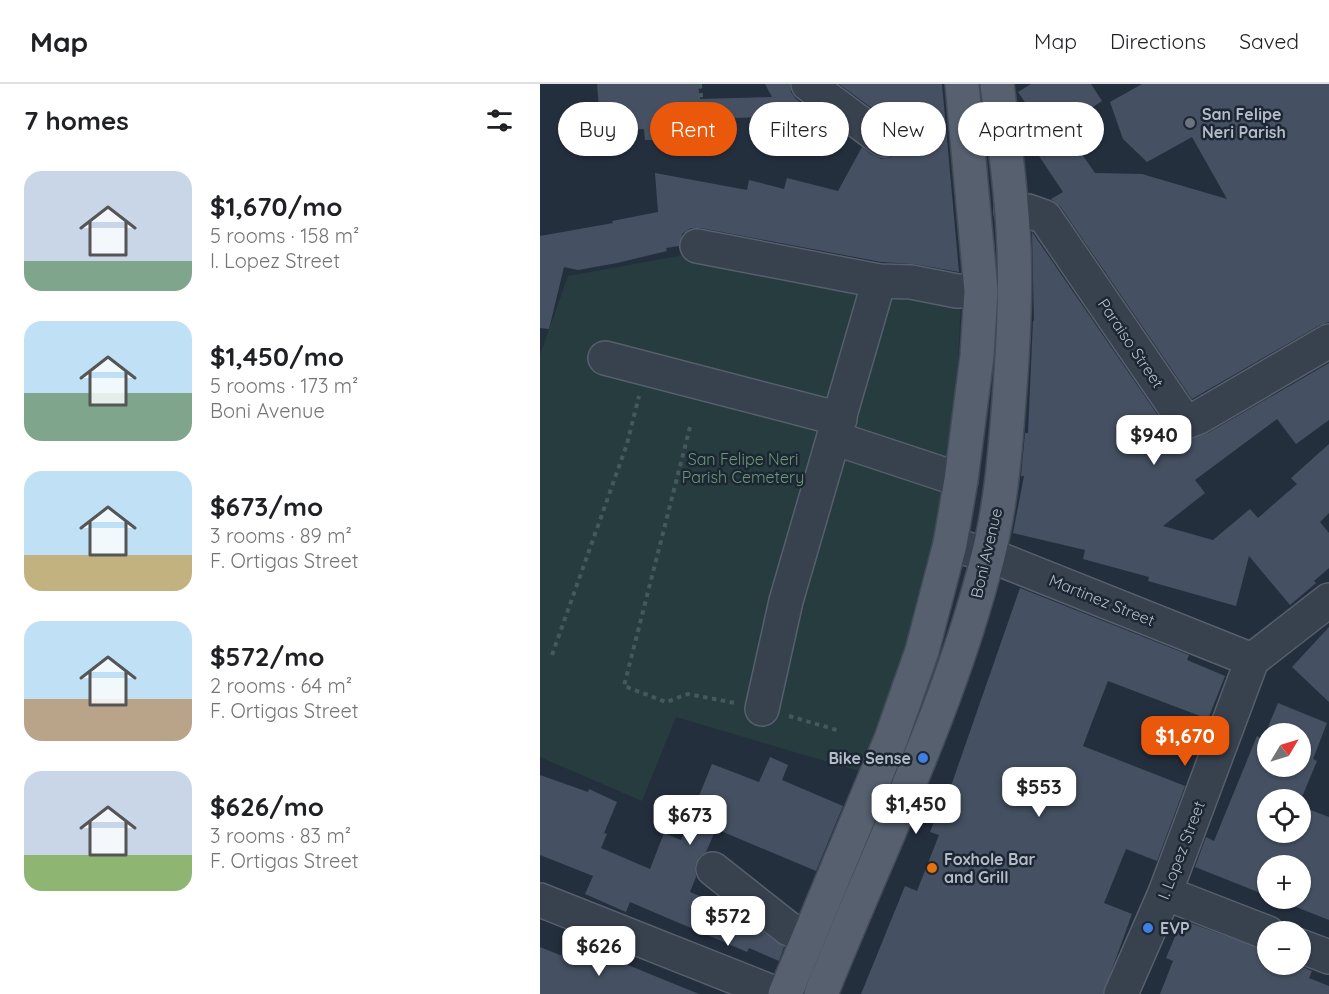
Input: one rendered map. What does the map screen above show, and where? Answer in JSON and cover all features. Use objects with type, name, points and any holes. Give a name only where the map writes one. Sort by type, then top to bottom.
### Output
[{"type":"main road","points":[[785,994],[891,739],[922,651],[950,544],[977,356],[981,291],[962,84]]},
{"type":"main road","name":"Boni Avenue","points":[[821,994],[929,736],[960,655],[988,555],[1000,491],[1013,352],[1015,292],[1011,211],[998,84]]},
{"type":"street","points":[[808,84],[861,124]]},
{"type":"street","name":"Paraiso Street","points":[[1011,211],[1028,211],[1045,217],[1181,416],[1189,421],[1329,340]]},
{"type":"street","points":[[697,246],[879,281],[911,282],[957,291],[981,291]]},
{"type":"street","points":[[762,709],[786,601],[879,281]]},
{"type":"street","points":[[605,358],[837,429],[961,480]]},
{"type":"street","name":"Martinez Street","points":[[950,544],[988,555],[1252,660]]},
{"type":"street","points":[[1252,660],[1329,600]]},
{"type":"street","name":"I. Lopez Street","points":[[1121,994],[1165,892],[1252,660]]},
{"type":"street","points":[[713,869],[789,929],[809,937]]},
{"type":"street","points":[[1165,892],[1257,929]]},
{"type":"street","points":[[540,900],[777,994]]},
{"type":"street","points":[[1311,950],[1329,957]]},
{"type":"path","points":[[700,84],[701,102]]},
{"type":"path","points":[[552,655],[627,444],[646,369]]},
{"type":"path","points":[[690,427],[624,686],[666,702],[688,694],[762,709],[840,731]]},
{"type":"green space","name":"San Felipe Neri Parish Cemetery","points":[[695,253],[962,279],[955,425],[937,548],[904,660],[862,772],[676,717],[642,801],[540,757],[540,355],[568,276]]},
{"type":"building","points":[[597,84],[698,84],[700,99],[772,97],[765,84],[790,84],[791,92],[800,102],[749,102],[749,118],[737,118],[737,102],[650,102],[650,140],[645,140],[644,129],[638,129],[638,102],[598,102]]},
{"type":"building","points":[[839,84],[942,84],[944,102],[864,102]]},
{"type":"building","points":[[1031,84],[1091,84],[1102,101],[1025,102],[1018,92]]},
{"type":"building","points":[[1142,84],[1329,84],[1329,322],[1192,399],[1060,206],[1051,199],[1063,192],[1039,156],[1083,156],[1095,173],[1142,174],[1227,199],[1192,137],[1147,162],[1123,139],[1110,102]]},
{"type":"building","points":[[946,128],[959,272],[914,264],[881,262],[691,228],[682,234],[679,246],[666,248],[667,251],[578,270],[564,267],[549,329],[540,328],[540,236],[613,223],[612,221],[658,212],[655,173],[747,190],[749,180],[784,189],[787,178],[838,191],[861,149],[861,156],[874,156],[881,159],[946,156]]},
{"type":"building","points":[[1032,232],[1166,427],[1180,437],[1188,440],[1208,433],[1329,363],[1329,420],[1296,444],[1277,419],[1195,480],[1205,493],[1163,526],[1213,540],[1250,509],[1258,518],[1297,484],[1291,478],[1329,444],[1329,513],[1320,522],[1329,533],[1329,568],[1314,581],[1316,583],[1290,605],[1249,556],[1236,606],[1148,581],[1149,577],[1083,559],[1085,550],[1013,533],[1024,476],[1021,476],[1025,433],[1028,433],[1034,321]]},
{"type":"building","points":[[1020,588],[1189,655],[1187,660],[1225,676],[1208,719],[1108,681],[1083,746],[1185,786],[1157,861],[1126,849],[1104,903],[1132,914],[1103,994],[861,994],[905,886],[917,891],[939,835],[930,832],[949,785],[951,786]]},
{"type":"building","points":[[1329,627],[1329,702],[1292,667]]},
{"type":"building","points":[[1278,703],[1327,723],[1313,759],[1317,761],[1311,775],[1311,723],[1270,723]]},
{"type":"building","points":[[1257,736],[1257,777],[1310,777],[1305,789],[1257,789],[1257,843],[1311,843],[1311,810],[1329,817],[1329,920],[1301,909],[1311,909],[1311,855],[1257,855],[1257,892],[1195,867],[1206,837],[1214,841]]},
{"type":"building","points":[[770,757],[788,765],[782,780],[843,806],[816,871],[716,829],[706,852],[699,857],[695,866],[696,877],[690,892],[736,911],[784,947],[779,961],[749,948],[747,952],[630,902],[626,912],[585,894],[593,876],[540,855],[540,775],[588,792],[589,789],[617,802],[604,833],[607,834],[601,848],[650,869],[664,833],[681,840],[712,764],[759,782]]},
{"type":"building","points":[[1182,920],[1257,947],[1257,975],[1310,975],[1309,978],[1329,986],[1329,994],[1160,994],[1173,961],[1166,958]]},
{"type":"building","points":[[540,947],[585,965],[591,950],[699,994],[540,994]]},
{"type":"place","name":"San Felipe Neri Parish","points":[[1190,123]]},
{"type":"place","name":"Bike Sense","points":[[923,758]]},
{"type":"place","name":"Foxhole Bar and Grill","points":[[932,868]]},
{"type":"place","name":"EVP","points":[[1148,928]]}]
